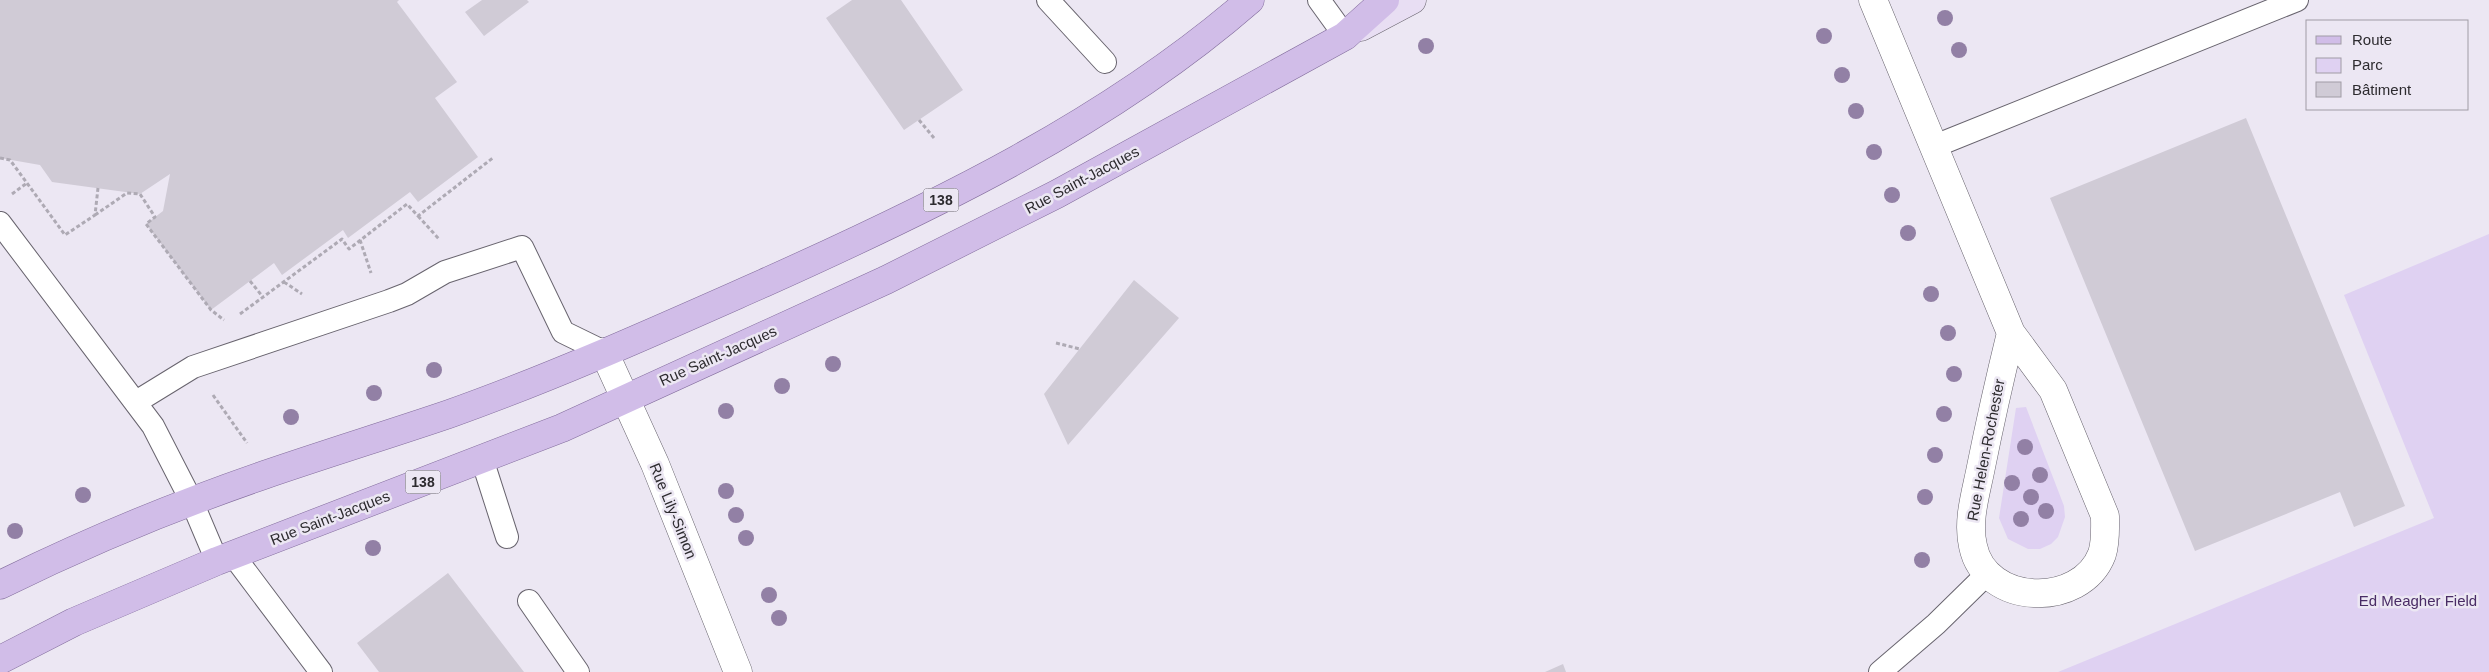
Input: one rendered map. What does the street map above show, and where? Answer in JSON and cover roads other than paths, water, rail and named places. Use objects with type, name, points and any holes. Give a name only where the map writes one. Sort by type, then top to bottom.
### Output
[{"type":"main road","name":"138","points":[[0,584],[88,543],[192,502],[262,476],[449,414],[539,380],[866,237],[931,205],[1128,93],[1214,31],[1250,0]]},
{"type":"main road","name":"138","points":[[1345,36],[1385,0]]},
{"type":"main road","name":"Rue Saint-Jacques","points":[[0,660],[74,622],[225,558],[562,428],[841,301],[985,232],[1095,174],[1412,0]]},
{"type":"street","name":"Rue Helen-Rochester","points":[[1873,0],[2011,333],[2053,390],[2105,516],[2106,534],[2102,553],[2093,569],[2084,579],[2055,592],[2019,592],[2003,586],[1987,574],[1977,561],[1971,528],[1994,400],[2011,333]]},
{"type":"street","name":"Rue Lily-Simon","points":[[604,352],[626,398],[738,672]]},
{"type":"lane","points":[[1048,0],[1105,62]]},
{"type":"lane","points":[[1319,0],[1345,36]]},
{"type":"lane","points":[[1935,146],[2297,0]]},
{"type":"lane","points":[[0,223],[153,426],[192,502],[225,558],[321,672]]},
{"type":"lane","points":[[136,402],[193,367],[389,301],[407,294],[445,272],[522,246],[563,332],[604,352]]},
{"type":"lane","points":[[482,459],[507,537]]},
{"type":"lane","points":[[1880,672],[1936,624],[1987,574]]},
{"type":"lane","points":[[529,601],[578,672]]},
{"type":"park label","name":"Ed Meagher Field","points":[[2418,601]]}]
